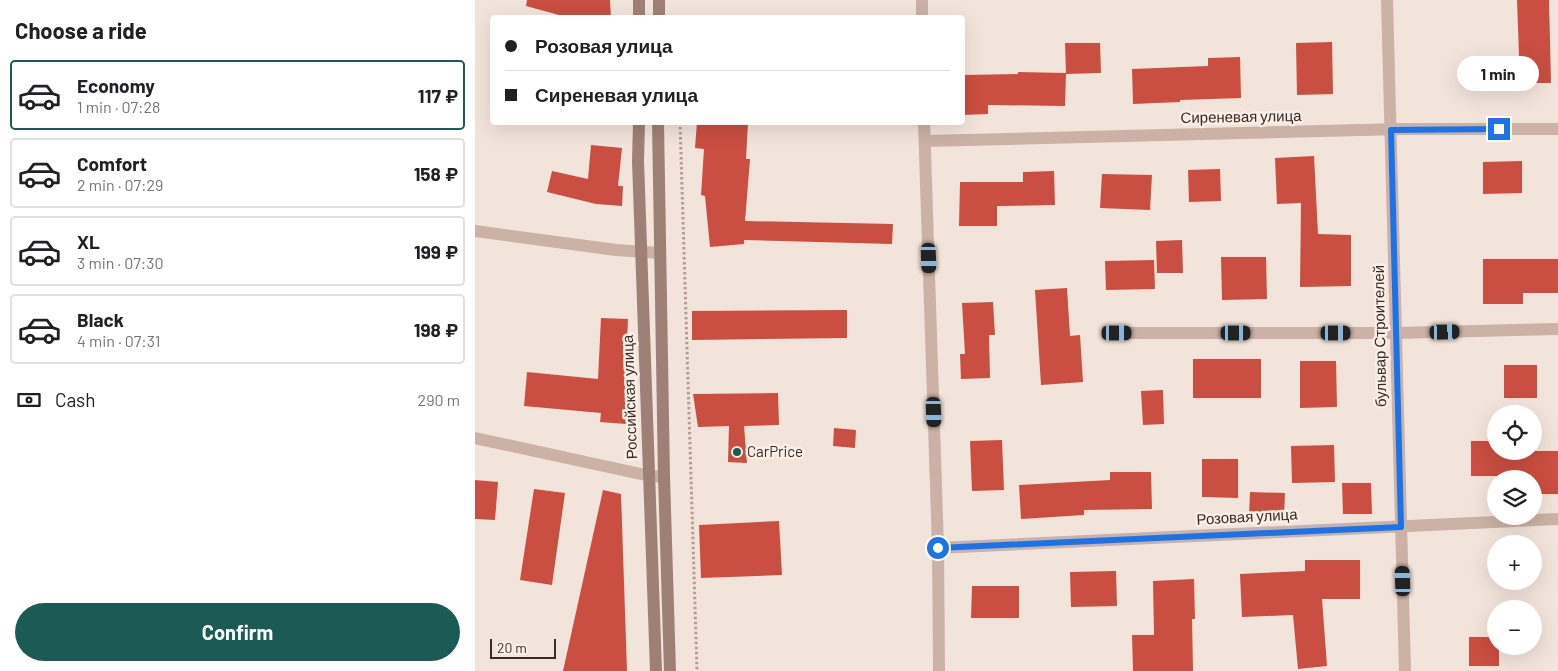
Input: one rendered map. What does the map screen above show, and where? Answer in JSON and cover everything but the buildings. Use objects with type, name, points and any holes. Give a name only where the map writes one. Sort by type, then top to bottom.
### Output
[{"type":"main road","points":[[639,0],[639,15]]},
{"type":"main road","points":[[659,0],[659,15]]},
{"type":"main road","name":"Российская улица","points":[[639,125],[641,252],[656,671]]},
{"type":"main road","points":[[658,125],[664,477],[670,671]]},
{"type":"street","points":[[922,0],[922,15]]},
{"type":"street","name":"бульвар Строителей","points":[[1387,0],[1405,671]]},
{"type":"street","points":[[924,125],[938,548],[939,671]]},
{"type":"street","name":"Сиреневая улица","points":[[925,141],[1391,130],[1558,129]]},
{"type":"street","points":[[475,231],[660,253]]},
{"type":"street","points":[[1117,333],[1396,333],[1558,328]]},
{"type":"street","points":[[475,438],[649,476],[664,477]]},
{"type":"street","name":"Розовая улица","points":[[938,548],[1558,519]]},
{"type":"path","points":[[680,125],[697,671]]},
{"type":"place","name":"CarPrice","points":[[737,452]]},
{"type":"route","points":[[938,548],[1401,527],[1391,130],[1499,129]]}]
